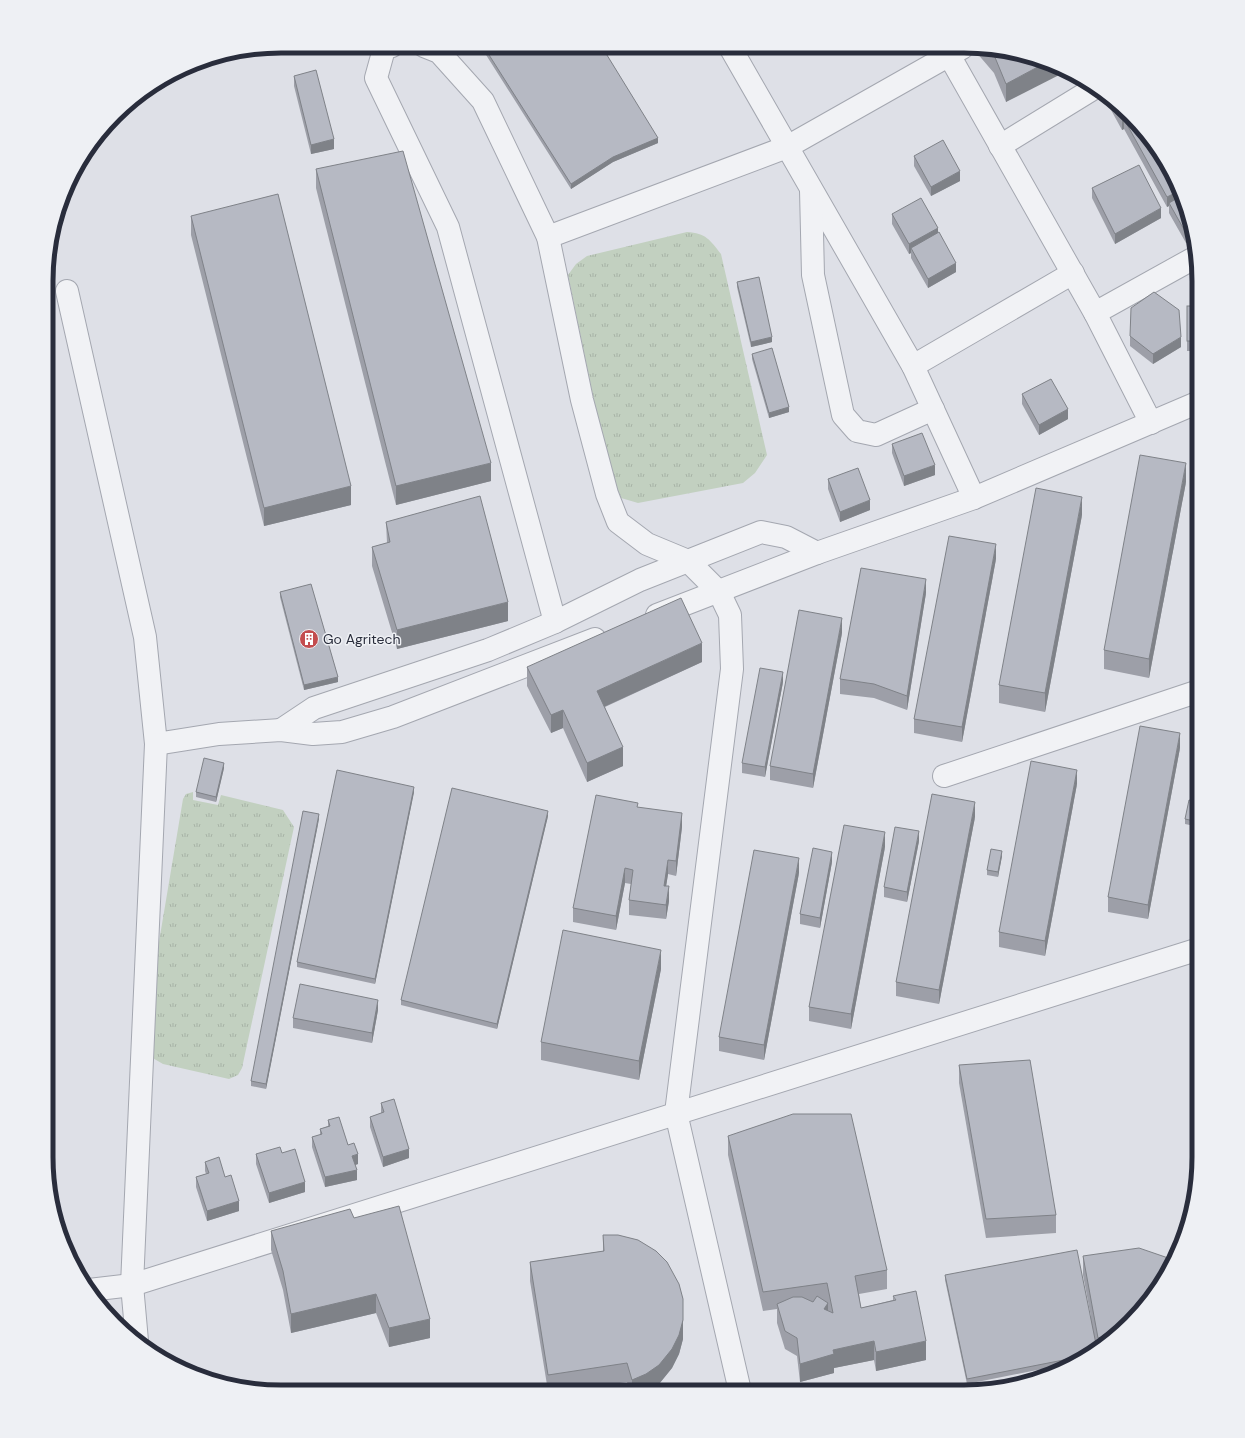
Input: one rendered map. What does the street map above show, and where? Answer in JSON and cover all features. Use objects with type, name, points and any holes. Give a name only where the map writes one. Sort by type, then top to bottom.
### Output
[{"type":"lane","points":[[383,53],[376,78],[448,227],[556,622]]},
{"type":"lane","points":[[440,53],[483,101],[548,237],[582,400],[607,494],[618,522],[647,544],[688,561],[719,592],[730,614],[732,669],[676,1113],[738,1385]]},
{"type":"lane","points":[[733,53],[913,366],[974,498]]},
{"type":"lane","points":[[548,237],[787,147],[947,53]]},
{"type":"lane","points":[[954,53],[1000,146],[1095,313],[1151,422]]},
{"type":"lane","points":[[1000,146],[1090,91]]},
{"type":"lane","points":[[811,188],[813,275],[843,415],[857,430],[876,435],[933,409]]},
{"type":"lane","points":[[1095,313],[1191,259]]},
{"type":"lane","points":[[913,366],[1073,273]]},
{"type":"lane","points":[[67,291],[145,637],[156,744],[132,1285],[137,1334]]},
{"type":"lane","points":[[639,622],[817,553],[974,498],[1192,405]]},
{"type":"lane","points":[[281,730],[314,708],[488,650],[556,622],[640,580],[761,532],[786,538],[817,553]]},
{"type":"lane","points":[[156,744],[219,734],[281,730],[313,734],[342,732],[393,717],[617,631]]},
{"type":"lane","points":[[488,650],[499,676]]},
{"type":"lane","points":[[436,668],[446,696]]},
{"type":"lane","points":[[944,776],[1192,693]]},
{"type":"lane","points":[[95,1289],[132,1285],[1192,950]]},
{"type":"green space","points":[[687,232],[699,234],[707,238],[721,254],[767,455],[755,473],[743,483],[638,503],[621,498],[611,483],[568,275],[576,264],[587,256]]},
{"type":"green space","points":[[193,792],[193,800],[218,805],[221,795],[283,810],[294,827],[242,1068],[238,1075],[229,1079],[163,1064],[144,1053],[143,1037],[183,799],[186,794]]},
{"type":"building","points":[[488,53],[606,53],[658,138],[613,157],[571,184]]},
{"type":"building","points":[[994,55],[1009,57],[1040,66],[1006,84]]},
{"type":"building","points":[[316,70],[334,139],[311,145],[294,76]]},
{"type":"building","points":[[1124,119],[1154,154],[1169,180],[1175,193],[1167,197]]},
{"type":"building","points":[[943,140],[960,171],[931,187],[914,156]]},
{"type":"building","points":[[403,151],[491,463],[396,486],[316,169]]},
{"type":"building","points":[[1139,165],[1161,208],[1115,234],[1092,188]]},
{"type":"building","points":[[278,194],[351,486],[264,508],[191,216]]},
{"type":"building","points":[[921,198],[938,228],[909,244],[892,214]]},
{"type":"building","points":[[1177,199],[1187,232],[1186,233],[1169,203]]},
{"type":"building","points":[[939,232],[956,263],[928,279],[911,248]]},
{"type":"building","points":[[759,277],[772,337],[751,342],[737,282]]},
{"type":"building","points":[[1154,292],[1179,310],[1181,337],[1153,354],[1130,336],[1131,308]]},
{"type":"building","points":[[1187,306],[1192,306],[1192,341],[1187,341]]},
{"type":"building","points":[[772,348],[789,407],[769,413],[752,354]]},
{"type":"building","points":[[1051,379],[1068,409],[1039,425],[1022,394]]},
{"type":"building","points":[[922,433],[935,465],[904,476],[892,444]]},
{"type":"building","points":[[1140,455],[1186,463],[1149,659],[1104,650]]},
{"type":"building","points":[[858,468],[870,500],[840,512],[828,479]]},
{"type":"building","points":[[1036,488],[1082,497],[1045,693],[999,685]]},
{"type":"building","points":[[480,496],[508,602],[397,630],[372,547],[390,542],[386,522]]},
{"type":"building","points":[[949,536],[996,544],[962,727],[914,719]]},
{"type":"building","points":[[861,568],[926,579],[907,696],[874,684],[840,679]]},
{"type":"building","name":"Go Agritech","points":[[311,584],[338,677],[304,685],[280,592]]},
{"type":"building","points":[[681,598],[702,643],[597,691],[623,747],[587,763],[563,710],[551,715],[527,667]]},
{"type":"building","points":[[799,610],[842,618],[813,774],[770,766]]},
{"type":"building","points":[[760,668],[783,672],[765,767],[742,763]]},
{"type":"building","points":[[1140,726],[1180,733],[1148,905],[1108,897]]},
{"type":"building","points":[[204,758],[224,763],[216,797],[196,792]]},
{"type":"building","points":[[1031,761],[1077,770],[1045,941],[999,932]]},
{"type":"building","points":[[337,770],[414,787],[375,979],[297,962]]},
{"type":"building","points":[[452,788],[548,811],[497,1024],[401,1000]]},
{"type":"building","points":[[932,794],[975,802],[939,990],[896,982]]},
{"type":"building","points":[[596,795],[638,803],[637,807],[682,813],[676,861],[668,860],[664,886],[669,886],[666,905],[629,900],[633,870],[625,868],[616,916],[573,908]]},
{"type":"building","points":[[1189,800],[1192,801],[1192,820],[1185,819]]},
{"type":"building","points":[[303,811],[319,814],[266,1084],[251,1081]]},
{"type":"building","points":[[844,825],[885,832],[851,1014],[809,1007]]},
{"type":"building","points":[[895,827],[919,831],[907,892],[884,887]]},
{"type":"building","points":[[813,848],[832,852],[820,918],[800,914]]},
{"type":"building","points":[[991,849],[1002,851],[998,872],[987,870]]},
{"type":"building","points":[[754,850],[799,858],[764,1045],[719,1037]]},
{"type":"building","points":[[563,930],[661,950],[639,1061],[541,1042]]},
{"type":"building","points":[[300,984],[378,1000],[372,1033],[293,1018]]},
{"type":"building","points":[[1030,1060],[1056,1215],[986,1219],[959,1065]]},
{"type":"building","points":[[394,1099],[409,1149],[383,1157],[370,1117],[384,1112],[381,1103]]},
{"type":"building","points":[[793,1114],[851,1114],[887,1270],[855,1276],[861,1308],[896,1300],[893,1296],[916,1291],[926,1341],[876,1352],[874,1341],[833,1350],[834,1354],[800,1364],[797,1338],[785,1331],[777,1304],[793,1297],[802,1297],[813,1302],[817,1296],[828,1303],[824,1309],[833,1313],[827,1283],[763,1292],[728,1136]]},
{"type":"building","points":[[339,1117],[348,1145],[354,1143],[358,1154],[352,1156],[357,1170],[325,1177],[312,1137],[322,1134],[320,1129],[330,1126],[328,1120]]},
{"type":"building","points":[[280,1147],[282,1153],[295,1149],[305,1182],[269,1193],[256,1154]]},
{"type":"building","points":[[219,1157],[225,1177],[231,1175],[239,1201],[207,1211],[196,1177],[209,1173],[205,1162]]},
{"type":"building","points":[[399,1206],[430,1319],[389,1328],[376,1294],[291,1314],[283,1271],[271,1231],[350,1209],[354,1218]]},
{"type":"building","points":[[603,1235],[618,1235],[638,1240],[656,1251],[667,1262],[679,1284],[683,1299],[683,1320],[679,1335],[672,1349],[659,1365],[646,1374],[632,1380],[627,1363],[548,1375],[530,1262],[604,1251]]},
{"type":"building","points":[[1139,1248],[1169,1258],[1154,1284],[1145,1296],[1125,1318],[1105,1337],[1098,1338],[1083,1256]]},
{"type":"building","points":[[1077,1250],[1096,1343],[1070,1359],[967,1379],[945,1275]]},
{"type":"place","name":"Go Agritech","points":[[309,639]]}]
